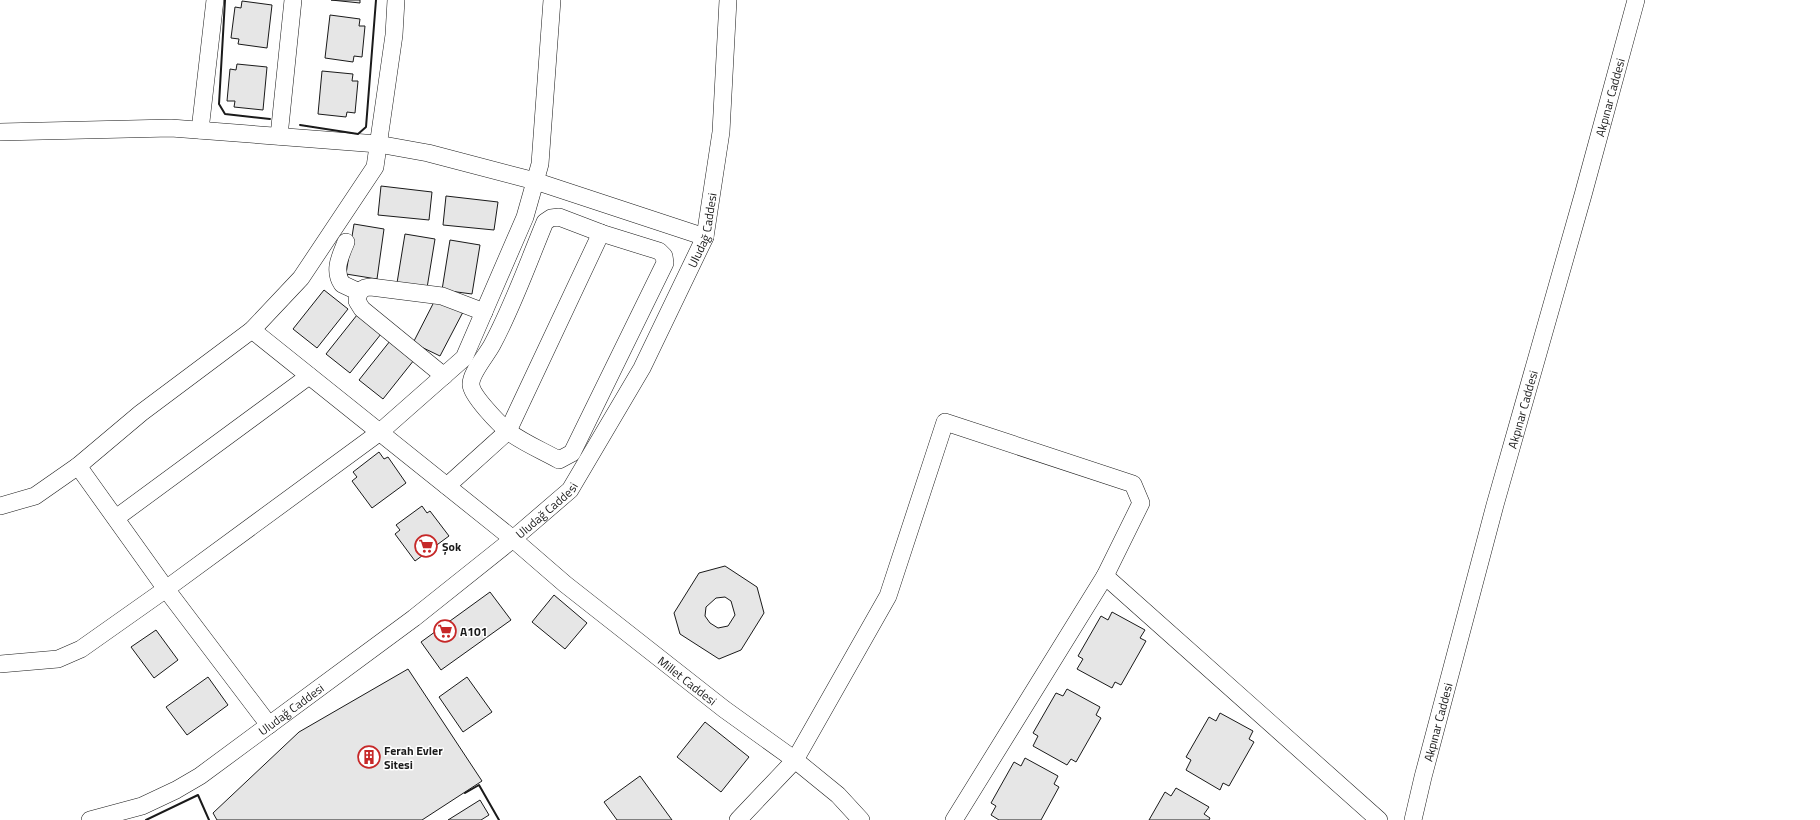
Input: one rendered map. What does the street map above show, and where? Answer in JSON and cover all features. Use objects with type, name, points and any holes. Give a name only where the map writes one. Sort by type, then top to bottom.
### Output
[{"type":"street","points":[[200,130],[215,0]]},
{"type":"street","points":[[279,136],[293,0]]},
{"type":"street","points":[[0,506],[35,496],[78,466],[141,413],[252,330],[300,278],[375,167],[394,35],[396,0]]},
{"type":"street","points":[[0,664],[58,659],[81,649],[166,589],[380,432],[464,358],[525,217],[540,164],[548,31],[552,0]]},
{"type":"street","name":"Uludağ Caddesi","points":[[90,820],[142,806],[176,790],[200,776],[414,618],[513,539],[570,490],[642,368],[705,237],[721,132],[728,0]]},
{"type":"street","name":"Akpınar Caddesi","points":[[1413,820],[1495,505],[1583,195],[1636,0]]},
{"type":"street","points":[[0,132],[171,128],[378,144],[428,153],[535,181],[705,237]]},
{"type":"street","points":[[559,217],[602,234],[659,251],[664,256],[665,263],[572,453],[559,460],[508,431],[473,393],[471,378],[498,334],[545,222],[551,218],[559,217]]},
{"type":"street","points":[[447,486],[508,431],[602,234]]},
{"type":"street","points":[[346,242],[337,266],[338,274],[342,284],[359,292]]},
{"type":"street","points":[[444,376],[362,309],[357,301],[359,292],[362,289],[371,287],[442,296],[484,312]]},
{"type":"street","name":"Millet Caddesi","points":[[252,330],[513,539],[565,584],[724,709],[795,760],[838,795],[861,820]]},
{"type":"street","points":[[116,518],[309,376]]},
{"type":"street","points":[[738,820],[795,760],[888,596],[945,422],[1134,484],[1141,503],[1105,576],[954,820]]},
{"type":"street","points":[[78,466],[166,589],[269,725]]},
{"type":"street","points":[[1105,576],[1379,820]]},
{"type":"building","points":[[331,0],[360,0],[360,3]]},
{"type":"building","points":[[242,1],[272,5],[267,48],[238,44],[239,39],[231,38],[235,7],[241,8]]},
{"type":"building","points":[[330,15],[360,19],[359,26],[365,26],[362,57],[354,56],[353,62],[325,58]]},
{"type":"building","points":[[237,64],[267,67],[263,110],[234,107],[235,101],[227,101],[230,69],[236,70]]},
{"type":"building","points":[[322,71],[353,74],[352,81],[358,81],[355,113],[347,112],[346,117],[318,114]]},
{"type":"building","points":[[381,186],[432,192],[429,220],[378,215]]},
{"type":"building","points":[[446,196],[498,202],[494,230],[443,225]]},
{"type":"building","points":[[354,224],[384,229],[377,279],[346,274]]},
{"type":"building","points":[[405,234],[435,239],[427,288],[397,283]]},
{"type":"building","points":[[450,240],[480,245],[472,294],[442,290]]},
{"type":"building","points":[[324,290],[348,309],[317,348],[293,329]]},
{"type":"building","points":[[436,298],[463,312],[440,356],[413,343]]},
{"type":"building","points":[[357,315],[381,334],[350,373],[326,354]]},
{"type":"building","points":[[390,341],[414,360],[383,399],[359,380]]},
{"type":"building","points":[[379,452],[384,459],[388,457],[406,483],[372,508],[352,481],[357,477],[353,472]]},
{"type":"building","points":[[422,506],[427,513],[430,511],[449,536],[415,561],[395,534],[400,530],[396,525]]},
{"type":"building","points":[[725,566],[757,587],[764,613],[741,650],[719,659],[680,634],[674,613],[699,573]],"holes":[[[725,597],[731,601],[735,615],[728,626],[718,628],[710,623],[705,616],[706,607],[716,598]]]},
{"type":"building","points":[[490,592],[511,620],[441,670],[421,642]]},
{"type":"building","points":[[554,595],[587,623],[565,649],[532,622]]},
{"type":"building","points":[[1112,612],[1145,630],[1140,638],[1146,641],[1121,685],[1115,682],[1112,688],[1077,669],[1083,659],[1078,656],[1101,616],[1108,620]]},
{"type":"building","points":[[156,630],[178,660],[154,678],[131,647]]},
{"type":"building","name":"Ferah Evler Sitesi","points":[[408,669],[482,781],[422,820],[217,820],[213,813],[299,732]]},
{"type":"building","points":[[208,677],[228,705],[187,735],[166,707]]},
{"type":"building","points":[[467,677],[492,712],[463,732],[439,697]]},
{"type":"building","points":[[1067,689],[1100,707],[1096,715],[1101,718],[1076,762],[1071,759],[1067,765],[1033,746],[1038,736],[1033,733],[1056,693],[1063,696]]},
{"type":"building","points":[[1220,713],[1253,731],[1249,739],[1254,742],[1229,786],[1223,783],[1220,790],[1186,770],[1191,760],[1186,757],[1209,717],[1216,721]]},
{"type":"building","points":[[705,722],[749,757],[721,792],[677,757]]},
{"type":"building","points":[[1025,758],[1058,776],[1054,784],[1059,787],[1041,820],[999,820],[991,815],[996,806],[991,803],[1014,762],[1021,766]]},
{"type":"building","points":[[640,776],[672,820],[617,820],[604,802]]},
{"type":"building","points":[[1176,788],[1209,807],[1204,814],[1210,818],[1209,820],[1149,820],[1165,792],[1171,796]]},
{"type":"building","points":[[480,800],[489,815],[481,820],[448,820]]},
{"type":"wall","points":[[225,0],[219,104],[225,114],[270,119]]},
{"type":"wall","points":[[300,125],[358,134],[366,127],[376,0]]},
{"type":"wall","points":[[465,793],[479,785],[499,820]]},
{"type":"wall","points":[[146,820],[198,795],[209,820]]},
{"type":"place","name":"Şok","points":[[426,546]]},
{"type":"place","name":"A101","points":[[445,631]]},
{"type":"place","name":"Ferah Evler Sitesi","points":[[369,757]]}]
